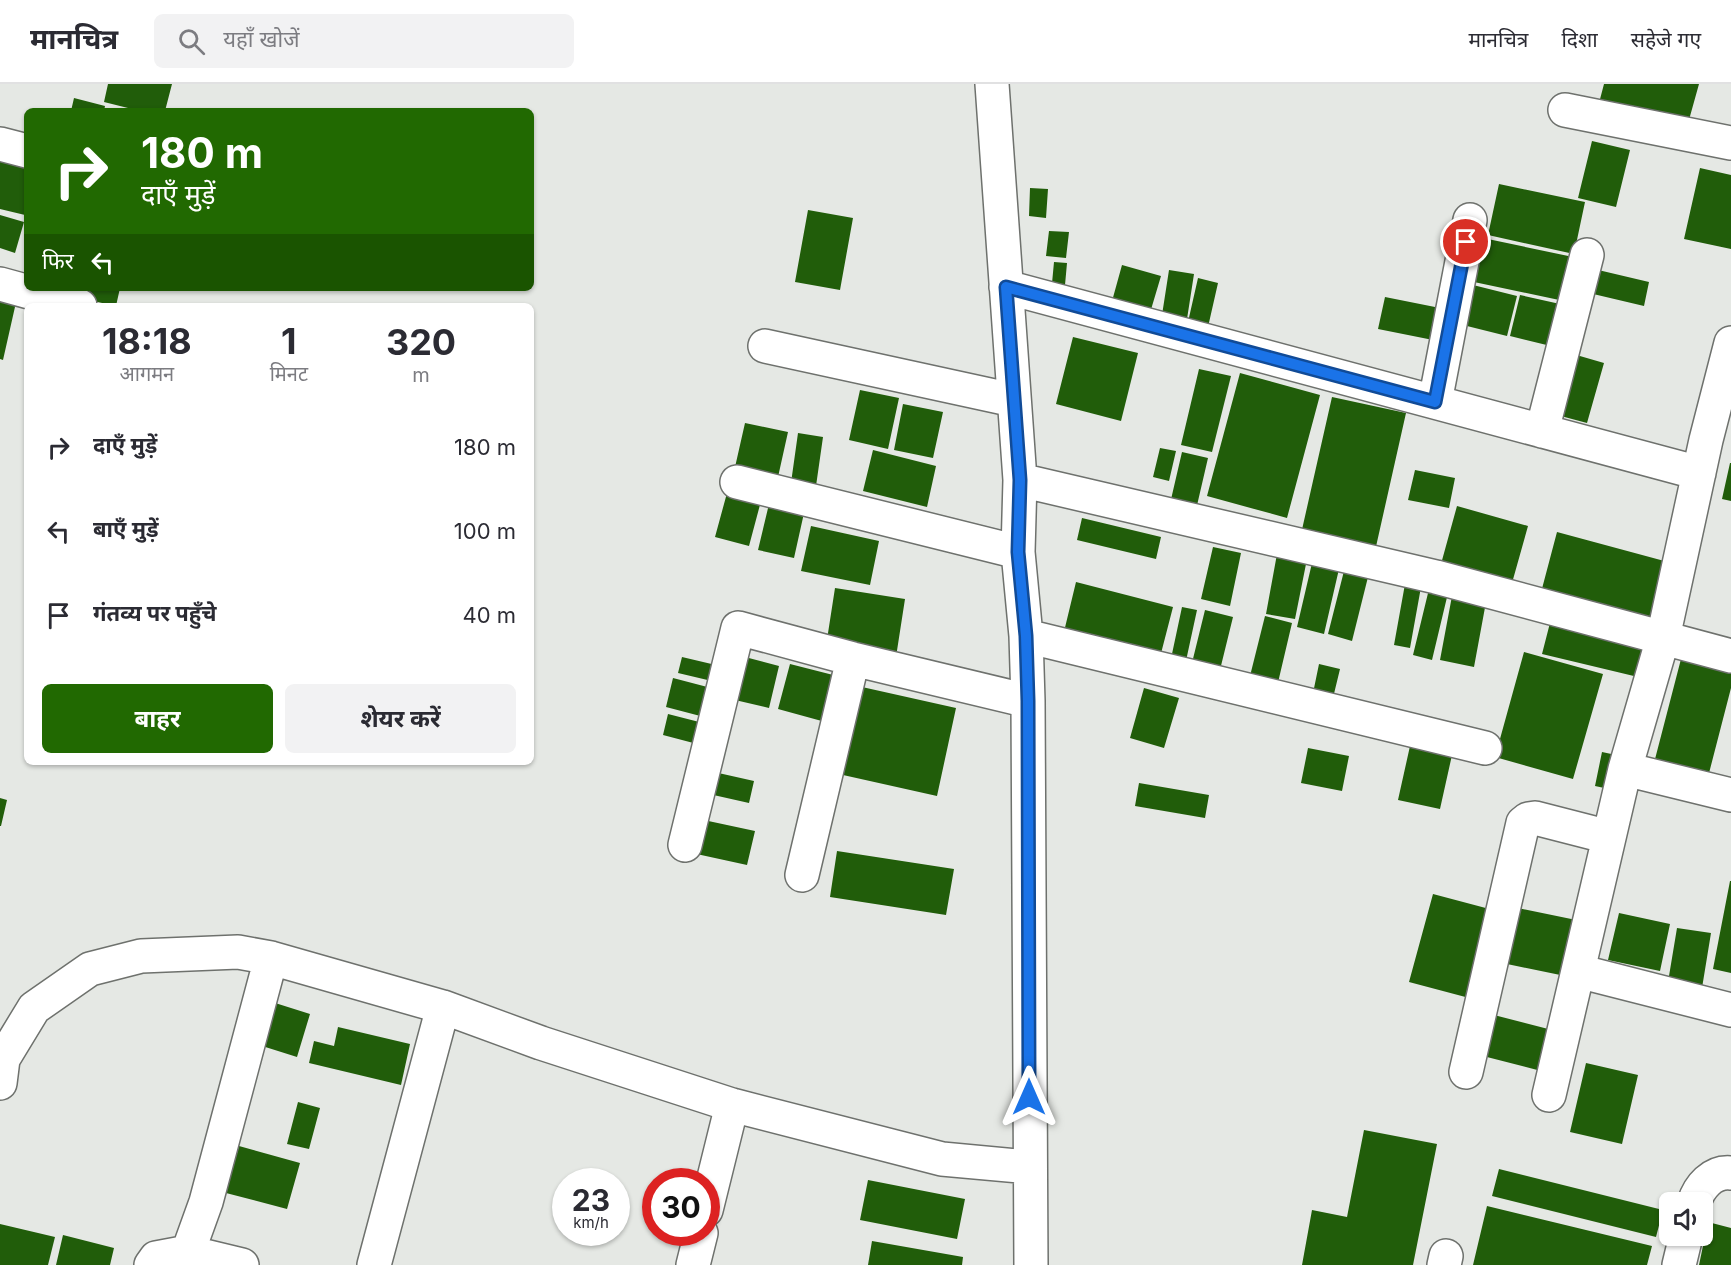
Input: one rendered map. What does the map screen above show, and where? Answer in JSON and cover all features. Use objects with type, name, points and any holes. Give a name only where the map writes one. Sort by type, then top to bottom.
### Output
[{"type":"street","points":[[992,84],[1020,480],[1018,552],[1026,636],[1031,1265]]},
{"type":"street","points":[[1565,110],[1731,143]]},
{"type":"street","points":[[0,144],[24,150]]},
{"type":"street","points":[[1435,402],[1470,220]]},
{"type":"street","points":[[1542,431],[1587,255]]},
{"type":"street","points":[[0,284],[24,291]]},
{"type":"street","points":[[1006,287],[1699,473]]},
{"type":"street","points":[[25,291],[69,303]]},
{"type":"street","points":[[1549,1095],[1625,769],[1663,638],[1699,473],[1719,443],[1731,343]]},
{"type":"street","points":[[765,346],[1013,400]]},
{"type":"street","points":[[1020,480],[1436,577],[1731,656]]},
{"type":"street","points":[[737,482],[1018,552]]},
{"type":"street","points":[[685,845],[738,628],[853,660],[1028,701]]},
{"type":"street","points":[[1026,636],[1485,748]]},
{"type":"street","points":[[802,875],[853,660]]},
{"type":"street","points":[[1625,769],[1731,795]]},
{"type":"street","points":[[1466,1071],[1523,824],[1528,819],[1535,818],[1609,837]]},
{"type":"street","points":[[0,1083],[3,1059],[34,1008],[90,969],[141,956],[238,952],[271,958],[443,1007],[541,1043],[732,1106],[942,1159],[1029,1167]]},
{"type":"street","points":[[188,1252],[206,1202],[271,958]]},
{"type":"street","points":[[1578,971],[1731,1010]]},
{"type":"street","points":[[374,1265],[443,1007]]},
{"type":"street","points":[[716,1168],[732,1106]]},
{"type":"street","points":[[1700,1192],[1704,1183],[1715,1176],[1731,1173]]},
{"type":"street","points":[[693,1265],[698,1246]]},
{"type":"street","points":[[1679,1265],[1684,1246]]},
{"type":"street","points":[[151,1265],[156,1258],[188,1252],[242,1265]]},
{"type":"building","points":[[108,84],[172,84],[166,108],[128,108],[104,102]]},
{"type":"building","points":[[1604,84],[1699,84],[1687,127],[1599,103]]},
{"type":"building","points":[[74,98],[105,106],[105,108],[72,108]]},
{"type":"building","points":[[1592,141],[1630,150],[1616,207],[1578,198]]},
{"type":"building","points":[[0,157],[24,163],[24,215],[0,209]]},
{"type":"building","points":[[1700,168],[1731,175],[1731,249],[1684,239]]},
{"type":"building","points":[[1499,184],[1585,202],[1574,254],[1488,235]]},
{"type":"building","points":[[1030,188],[1048,189],[1046,218],[1029,216]]},
{"type":"building","points":[[808,210],[853,218],[840,290],[795,282]]},
{"type":"building","points":[[0,215],[24,222],[15,253],[0,248]]},
{"type":"building","points":[[1049,231],[1069,232],[1066,258],[1046,256]]},
{"type":"building","points":[[1483,238],[1573,257],[1564,301],[1474,282]]},
{"type":"building","points":[[1054,262],[1067,263],[1064,296],[1051,294]]},
{"type":"building","points":[[1122,265],[1161,276],[1147,323],[1109,312]]},
{"type":"building","points":[[1594,269],[1649,282],[1644,306],[1589,293]]},
{"type":"building","points":[[1169,270],[1194,274],[1187,319],[1162,315]]},
{"type":"building","points":[[1198,278],[1218,283],[1208,327],[1188,322]]},
{"type":"building","points":[[1473,285],[1517,296],[1507,336],[1463,325]]},
{"type":"building","points":[[56,291],[119,291],[117,303],[102,303],[56,293]]},
{"type":"building","points":[[0,294],[17,298],[3,360],[0,359]]},
{"type":"building","points":[[1520,295],[1569,306],[1559,348],[1510,336]]},
{"type":"building","points":[[1385,297],[1450,310],[1443,342],[1378,329]]},
{"type":"building","points":[[1073,337],[1138,353],[1121,421],[1056,404]]},
{"type":"building","points":[[1573,354],[1604,363],[1587,423],[1557,415]]},
{"type":"building","points":[[1199,369],[1231,376],[1212,452],[1181,445]]},
{"type":"building","points":[[1240,373],[1320,395],[1287,518],[1207,496]]},
{"type":"building","points":[[860,390],[899,398],[888,449],[849,440]]},
{"type":"building","points":[[1332,397],[1406,413],[1375,551],[1301,534]]},
{"type":"building","points":[[903,404],[943,412],[933,458],[894,450]]},
{"type":"building","points":[[745,423],[788,432],[776,486],[733,476]]},
{"type":"building","points":[[798,433],[823,437],[815,493],[790,490]]},
{"type":"building","points":[[1160,448],[1176,451],[1169,481],[1153,477]]},
{"type":"building","points":[[873,450],[936,466],[927,507],[863,491]]},
{"type":"building","points":[[1182,452],[1208,458],[1195,514],[1169,508]]},
{"type":"building","points":[[1731,463],[1731,501],[1722,499]]},
{"type":"building","points":[[1415,470],[1455,478],[1449,508],[1408,500]]},
{"type":"building","points":[[727,493],[761,501],[749,546],[715,537]]},
{"type":"building","points":[[769,504],[804,513],[794,558],[758,550]]},
{"type":"building","points":[[1457,506],[1528,526],[1512,583],[1441,564]]},
{"type":"building","points":[[1082,518],[1161,537],[1156,559],[1077,540]]},
{"type":"building","points":[[811,526],[879,541],[870,585],[801,571]]},
{"type":"building","points":[[1557,532],[1668,562],[1650,630],[1539,600]]},
{"type":"building","points":[[1213,547],[1241,553],[1230,606],[1201,599]]},
{"type":"building","points":[[1277,554],[1307,559],[1295,619],[1266,614]]},
{"type":"building","points":[[1312,563],[1339,569],[1324,634],[1297,627]]},
{"type":"building","points":[[1344,571],[1368,577],[1352,641],[1328,634]]},
{"type":"building","points":[[1076,582],[1173,607],[1158,665],[1062,640]]},
{"type":"building","points":[[1405,584],[1421,587],[1410,648],[1394,645]]},
{"type":"building","points":[[835,588],[905,599],[896,657],[826,646]]},
{"type":"building","points":[[1429,589],[1448,593],[1432,660],[1413,655]]},
{"type":"building","points":[[1452,596],[1486,602],[1474,667],[1440,660]]},
{"type":"building","points":[[1182,607],[1197,610],[1184,670],[1169,668]]},
{"type":"building","points":[[1205,610],[1233,617],[1218,678],[1190,671]]},
{"type":"building","points":[[1265,616],[1292,623],[1276,691],[1248,684]]},
{"type":"building","points":[[1551,619],[1647,641],[1638,677],[1542,654]]},
{"type":"building","points":[[1524,652],[1603,674],[1573,779],[1495,757]]},
{"type":"building","points":[[682,657],[720,666],[716,682],[678,673]]},
{"type":"building","points":[[745,657],[779,666],[769,708],[735,700]]},
{"type":"building","points":[[1681,659],[1731,672],[1731,688],[1708,777],[1654,763]]},
{"type":"building","points":[[790,664],[841,677],[829,723],[778,709]]},
{"type":"building","points":[[1319,664],[1340,669],[1332,702],[1312,698]]},
{"type":"building","points":[[673,678],[715,689],[708,718],[666,707]]},
{"type":"building","points":[[862,687],[956,708],[937,796],[843,775]]},
{"type":"building","points":[[1144,688],[1179,698],[1164,748],[1130,738]]},
{"type":"building","points":[[668,714],[707,724],[701,745],[663,735]]},
{"type":"building","points":[[1410,746],[1452,755],[1440,809],[1398,800]]},
{"type":"building","points":[[1308,748],[1349,756],[1342,791],[1301,783]]},
{"type":"building","points":[[1602,752],[1616,755],[1609,789],[1595,786]]},
{"type":"building","points":[[714,772],[754,781],[749,803],[709,794]]},
{"type":"building","points":[[1139,783],[1209,795],[1205,818],[1135,806]]},
{"type":"building","points":[[0,798],[7,800],[1,826],[0,826]]},
{"type":"building","points":[[699,819],[755,831],[747,865],[692,853]]},
{"type":"building","points":[[837,851],[954,869],[946,915],[830,897]]},
{"type":"building","points":[[1731,881],[1731,973],[1713,969]]},
{"type":"building","points":[[1433,894],[1497,911],[1473,999],[1409,982]]},
{"type":"building","points":[[1518,908],[1581,921],[1570,977],[1507,964]]},
{"type":"building","points":[[1619,913],[1670,924],[1660,971],[1608,960]]},
{"type":"building","points":[[1677,928],[1711,933],[1702,988],[1668,982]]},
{"type":"building","points":[[272,1002],[310,1014],[297,1057],[259,1045]]},
{"type":"building","points":[[1494,1015],[1556,1031],[1545,1072],[1483,1056]]},
{"type":"building","points":[[338,1027],[410,1044],[401,1085],[309,1063],[314,1041],[334,1046]]},
{"type":"building","points":[[1586,1063],[1638,1075],[1622,1144],[1570,1132]]},
{"type":"building","points":[[298,1102],[320,1108],[309,1149],[287,1144]]},
{"type":"building","points":[[1364,1130],[1437,1144],[1413,1265],[1302,1265],[1312,1210],[1347,1217]]},
{"type":"building","points":[[239,1146],[300,1163],[287,1209],[226,1193]]},
{"type":"building","points":[[1499,1169],[1659,1209],[1659,1225],[1656,1237],[1492,1196]]},
{"type":"building","points":[[868,1180],[965,1199],[957,1239],[860,1220]]},
{"type":"building","points":[[1487,1206],[1652,1246],[1647,1265],[1473,1265]]},
{"type":"building","points":[[1713,1223],[1731,1228],[1731,1265],[1699,1265],[1703,1246],[1713,1246]]},
{"type":"building","points":[[0,1224],[55,1237],[48,1265],[0,1265]]},
{"type":"building","points":[[63,1235],[114,1248],[110,1265],[56,1265]]},
{"type":"building","points":[[872,1241],[963,1257],[962,1265],[868,1265]]},
{"type":"route","points":[[1029,1097],[1028,701],[1026,636],[1018,552],[1020,480],[1006,287],[1435,402],[1466,242]]}]
